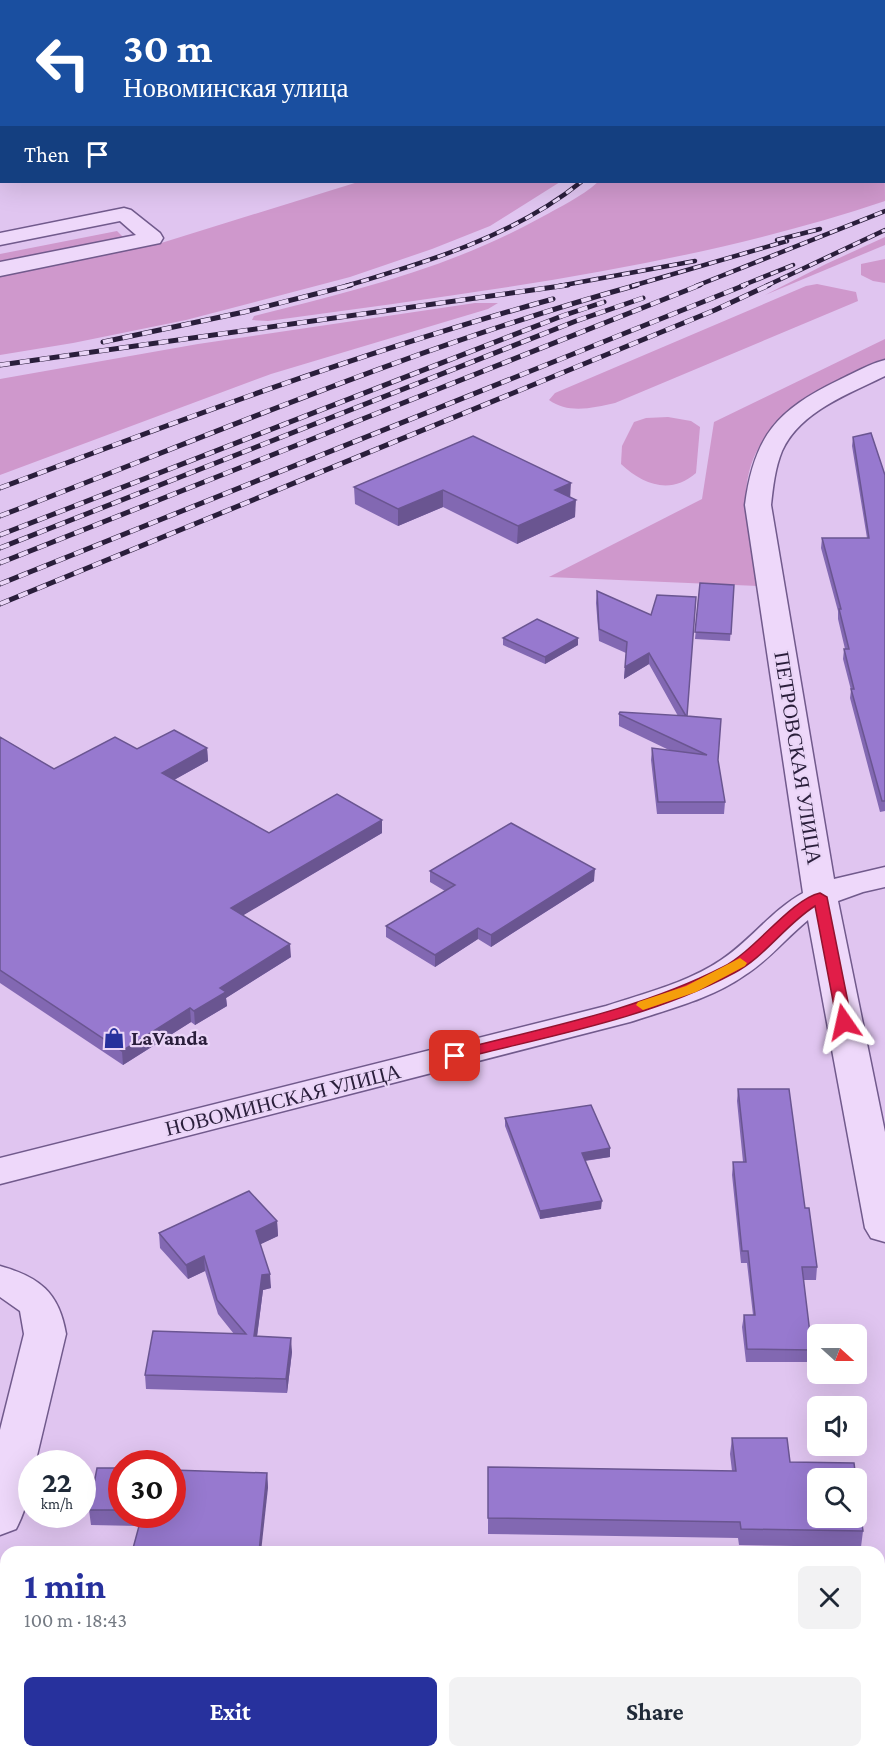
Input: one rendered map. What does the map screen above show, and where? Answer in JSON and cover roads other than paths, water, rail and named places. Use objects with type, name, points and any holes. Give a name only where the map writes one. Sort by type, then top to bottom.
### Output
[{"type":"street","points":[[0,239],[124,214],[152,238],[0,269]]},
{"type":"street","name":"ПЕТРОВСКАЯ УЛИЦА","points":[[885,367],[799,413],[779,432],[763,466],[758,505],[820,897],[885,1228]]},
{"type":"street","name":"НОВОМИНСКАЯ УЛИЦА","points":[[0,1170],[617,1014],[680,994],[731,969],[769,940],[800,909],[820,897],[835,890],[885,877]]},
{"type":"street","points":[[0,1280],[36,1301],[42,1313],[45,1334],[0,1517]]},
{"type":"railway","points":[[346,286],[438,257],[499,232],[555,201],[580,183]]},
{"type":"railway","points":[[696,286],[885,211]]},
{"type":"railway","points":[[777,240],[820,229]]},
{"type":"railway","points":[[766,286],[885,230]]},
{"type":"railway","points":[[632,286],[787,241]]},
{"type":"railway","points":[[559,286],[695,261]]},
{"type":"railway","points":[[741,286],[793,265]]},
{"type":"railway","points":[[103,342],[244,312],[351,285]]},
{"type":"railway","points":[[0,365],[568,285]]},
{"type":"railway","points":[[0,516],[395,363],[475,335],[637,285]]},
{"type":"railway","points":[[0,563],[700,285]]},
{"type":"railway","points":[[0,584],[745,285]]},
{"type":"railway","points":[[0,604],[715,310],[769,285]]},
{"type":"railway","points":[[0,548],[576,321],[643,298]]},
{"type":"railway","points":[[0,488],[343,363],[553,299]]},
{"type":"railway","points":[[0,535],[562,316],[604,302]]},
{"type":"place","name":"LaVanda","points":[[114,1038]]}]
